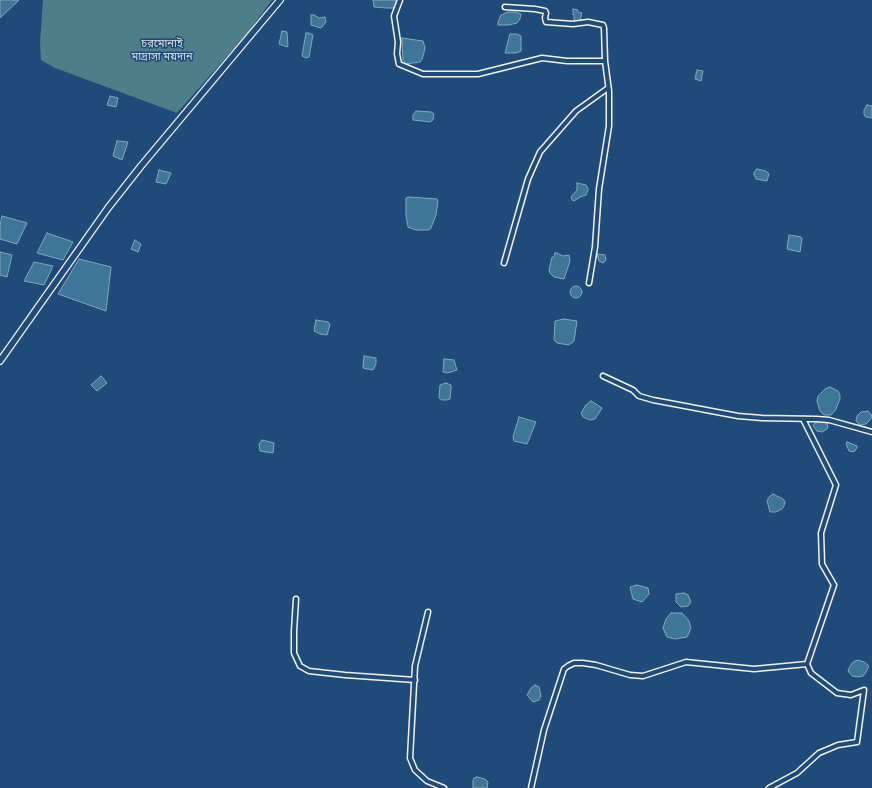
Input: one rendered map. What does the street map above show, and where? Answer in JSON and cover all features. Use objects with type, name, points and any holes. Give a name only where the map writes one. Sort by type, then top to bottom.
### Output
[{"type":"main road","points":[[0,361],[108,208],[141,166],[280,0]]},
{"type":"street","points":[[400,0],[394,16],[398,42],[397,54],[400,64],[423,74],[478,74],[542,58],[567,61],[605,61]]},
{"type":"street","points":[[505,7],[545,11],[546,22],[552,24],[588,22],[603,24],[608,88],[608,136],[599,189],[595,247],[589,284]]},
{"type":"street","points":[[504,263],[528,179],[540,152],[576,111],[608,88]]},
{"type":"street","points":[[603,376],[633,390],[639,396],[653,400],[738,416],[829,420],[872,432]]},
{"type":"street","points":[[769,788],[797,773],[819,753],[838,745],[857,742],[864,690],[851,695],[837,693],[811,673],[806,664],[834,585],[822,564],[821,533],[836,485],[803,419]]},
{"type":"street","points":[[296,599],[294,653],[300,666],[309,671],[415,680]]},
{"type":"street","points":[[428,612],[415,666],[410,758],[415,770],[427,781],[444,788]]},
{"type":"street","points":[[531,788],[544,730],[562,676],[568,666],[574,663],[596,665],[630,675],[643,676],[686,662],[754,669],[806,664]]},
{"type":"green space","name":"চরমোনাই মাদ্রাসা ময়দান","points":[[43,0],[272,0],[246,35],[177,113],[55,68],[41,60],[40,43]]},
{"type":"water","points":[[0,0],[19,0],[0,18]]},
{"type":"water","points":[[373,0],[396,0],[396,7],[374,7]]},
{"type":"water","points":[[573,9],[582,13],[580,21],[574,20]]},
{"type":"water","points":[[508,12],[521,14],[520,19],[517,23],[498,25],[501,15]]},
{"type":"water","points":[[311,15],[319,18],[325,17],[326,22],[321,28],[311,25]]},
{"type":"water","points":[[282,31],[287,32],[287,47],[279,44]]},
{"type":"water","points":[[306,33],[313,35],[309,57],[306,58],[302,56]]},
{"type":"water","points":[[510,34],[517,34],[521,36],[521,51],[516,53],[505,53]]},
{"type":"water","points":[[402,38],[423,41],[425,48],[422,60],[420,62],[406,64],[403,60]]},
{"type":"water","points":[[697,70],[703,71],[701,81],[695,79]]},
{"type":"water","points":[[110,96],[118,98],[116,107],[107,105]]},
{"type":"water","points":[[867,105],[872,106],[872,118],[864,115],[864,110]]},
{"type":"water","points":[[416,111],[431,112],[434,114],[433,120],[430,122],[413,120],[413,115]]},
{"type":"water","points":[[117,141],[128,142],[122,160],[113,156]]},
{"type":"water","points":[[757,169],[766,171],[769,174],[767,181],[756,179],[754,172]]},
{"type":"water","points":[[159,170],[171,173],[166,184],[156,182]]},
{"type":"water","points":[[577,183],[586,185],[588,190],[586,195],[574,201],[571,197],[577,190]]},
{"type":"water","points":[[406,198],[437,199],[436,215],[429,230],[416,230],[408,227],[406,216]]},
{"type":"water","points":[[2,216],[27,223],[17,244],[0,239]]},
{"type":"water","points":[[47,233],[73,242],[63,260],[37,253]]},
{"type":"water","points":[[789,235],[801,237],[800,252],[787,249]]},
{"type":"water","points":[[135,240],[141,244],[138,252],[131,249]]},
{"type":"water","points":[[0,252],[12,255],[7,277],[0,275]]},
{"type":"water","points":[[555,253],[563,256],[569,255],[570,261],[564,279],[554,277],[550,273],[549,270],[552,257],[554,257]]},
{"type":"water","points":[[597,254],[605,255],[606,260],[603,263],[599,261]]},
{"type":"water","points":[[79,259],[111,267],[106,311],[58,294]]},
{"type":"water","points":[[34,262],[53,266],[44,285],[24,281]]},
{"type":"water","points":[[576,286],[580,288],[582,292],[580,296],[576,298],[572,296],[570,292],[572,288]]},
{"type":"water","points":[[564,319],[577,321],[574,341],[569,345],[557,343],[554,340],[555,321]]},
{"type":"water","points":[[316,320],[328,322],[330,324],[327,335],[314,331]]},
{"type":"water","points":[[364,356],[376,358],[376,364],[373,370],[363,368]]},
{"type":"water","points":[[444,359],[454,360],[457,370],[448,373],[443,372]]},
{"type":"water","points":[[101,376],[107,383],[97,391],[91,385]]},
{"type":"water","points":[[446,383],[451,385],[450,399],[442,400],[439,398],[440,385]]},
{"type":"water","points":[[830,387],[838,391],[840,399],[835,411],[831,415],[824,415],[820,411],[817,401],[818,396],[825,389]]},
{"type":"water","points":[[591,401],[602,408],[595,419],[590,420],[583,417],[581,413],[586,405]]},
{"type":"water","points":[[868,411],[872,417],[866,424],[860,425],[856,421],[857,416],[861,412]]},
{"type":"water","points":[[519,417],[536,422],[527,444],[514,441],[513,437]]},
{"type":"water","points":[[820,421],[827,423],[828,427],[822,432],[817,431],[813,426],[815,423]]},
{"type":"water","points":[[262,440],[274,443],[273,453],[260,451],[259,444]]},
{"type":"water","points":[[847,442],[857,446],[854,452],[849,451],[846,444]]},
{"type":"water","points":[[773,494],[783,499],[785,502],[782,509],[776,512],[770,512],[767,501]]},
{"type":"water","points":[[637,585],[648,588],[649,594],[642,602],[633,599],[630,587]]},
{"type":"water","points":[[684,593],[688,595],[691,602],[688,606],[681,607],[676,602],[676,594]]},
{"type":"water","points":[[671,613],[682,613],[689,621],[691,628],[687,637],[675,639],[667,637],[663,628],[666,619]]},
{"type":"water","points":[[858,660],[869,666],[863,676],[852,676],[848,671],[853,662]]},
{"type":"water","points":[[535,685],[539,687],[541,696],[539,700],[533,702],[527,695],[531,688]]},
{"type":"water","points":[[477,777],[485,779],[488,782],[487,788],[473,788],[474,778]]}]
